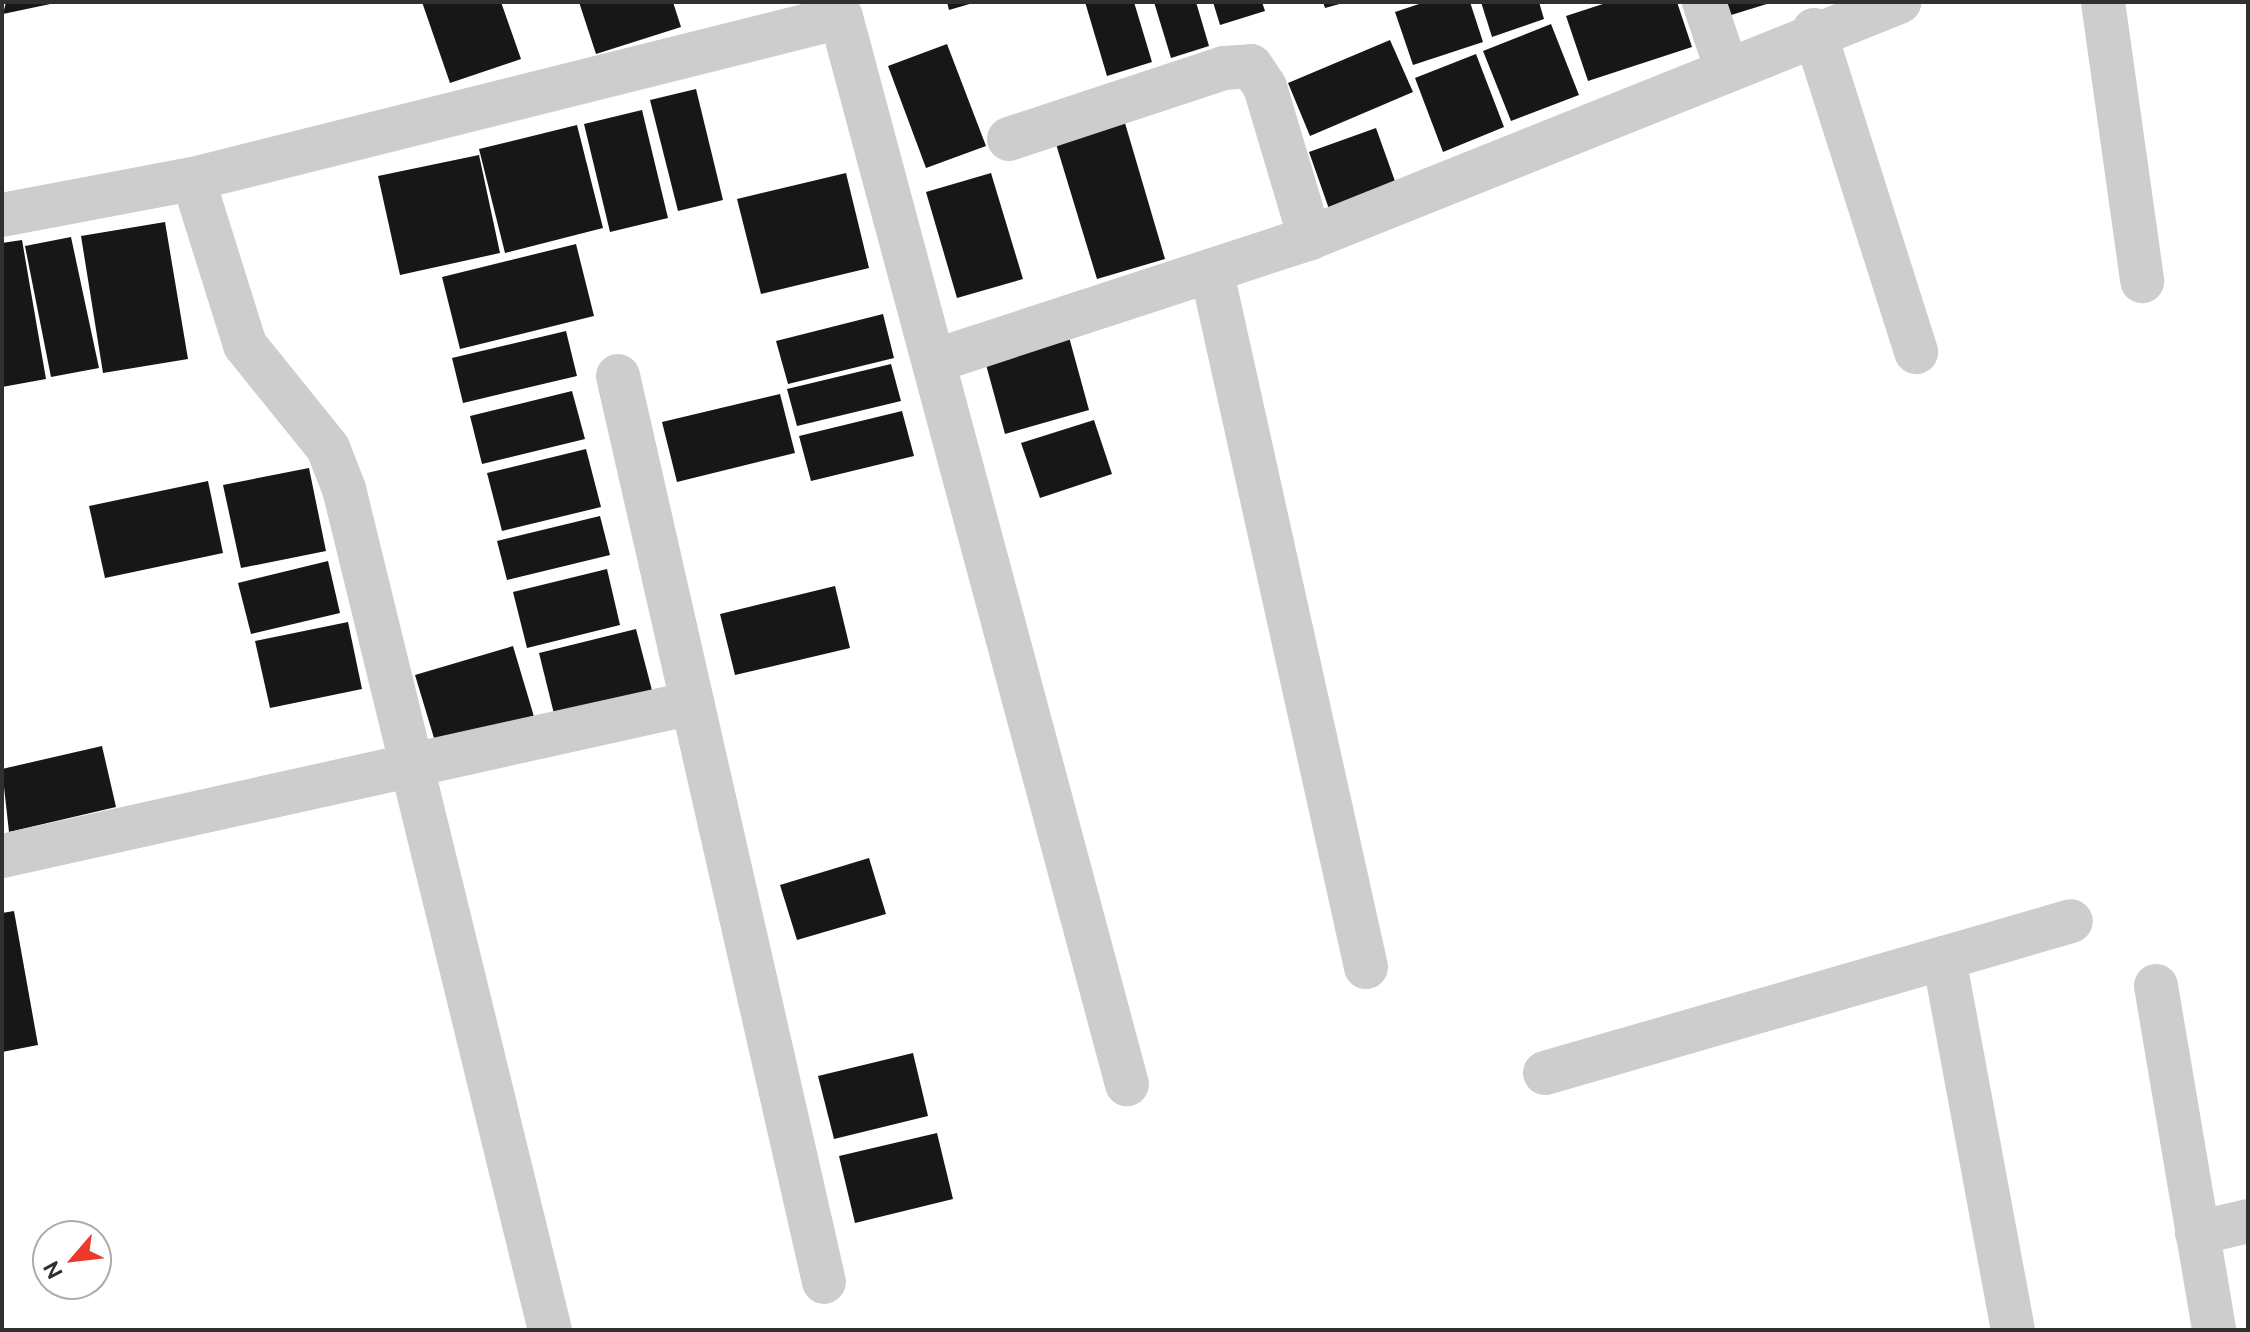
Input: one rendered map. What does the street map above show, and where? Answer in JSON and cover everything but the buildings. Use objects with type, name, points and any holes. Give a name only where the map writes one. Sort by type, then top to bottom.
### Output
[{"type":"street","points":[[1704,2],[1726,67]]},
{"type":"street","points":[[934,361],[1212,273],[1310,238],[1814,30],[1899,2]]},
{"type":"street","points":[[2103,2],[2142,281]]},
{"type":"street","points":[[2,215],[193,179],[802,14],[841,17],[1127,1084]]},
{"type":"street","points":[[1814,30],[1916,352]]},
{"type":"street","points":[[1009,139],[1224,68],[1251,66],[1310,238]]},
{"type":"street","points":[[193,179],[245,345],[328,448],[344,489],[550,1330]]},
{"type":"street","points":[[1212,273],[1366,967]]},
{"type":"street","points":[[618,376],[824,1282]]},
{"type":"street","points":[[2,856],[692,703]]},
{"type":"street","points":[[1545,1073],[2071,921]]},
{"type":"street","points":[[1944,958],[2013,1330]]},
{"type":"street","points":[[2156,986],[2214,1330]]},
{"type":"street","points":[[2197,1233],[2248,1221]]}]
